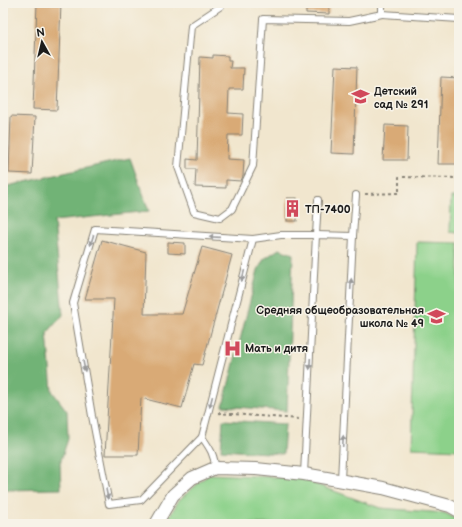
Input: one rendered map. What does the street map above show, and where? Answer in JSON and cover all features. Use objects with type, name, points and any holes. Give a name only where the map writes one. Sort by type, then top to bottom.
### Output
[{"type":"street","points":[[156,524],[172,495],[192,478],[216,468],[256,469],[304,474],[341,480],[383,488],[450,506],[459,511]]},
{"type":"lane","points":[[221,3],[221,6],[191,26],[178,167],[194,212],[220,218],[232,209],[253,166],[263,19],[349,21],[382,14],[459,19]]},
{"type":"lane","points":[[382,3],[382,14]]},
{"type":"lane","points":[[341,480],[356,195]]},
{"type":"lane","points":[[304,474],[318,200]]},
{"type":"lane","points":[[253,239],[202,437],[141,500],[109,504],[92,416],[73,303],[95,229],[253,239],[281,235],[353,236]]},
{"type":"lane","points":[[202,437],[216,461],[216,468]]},
{"type":"path","points":[[356,195],[399,193],[399,177],[459,178]]},
{"type":"path","points":[[209,412],[307,420]]},
{"type":"green space","points":[[130,158],[149,211],[54,221],[63,315],[47,333],[52,391],[67,411],[68,439],[60,463],[61,489],[3,490],[3,187]]},
{"type":"green space","points":[[451,197],[459,197],[459,233],[450,232]]},
{"type":"green space","name":"Средняя общеобразовательная школа № 49","points":[[417,242],[459,243],[459,450],[411,448]]},
{"type":"green space","points":[[279,249],[293,254],[287,411],[223,406],[258,270],[264,259]]},
{"type":"green space","points":[[223,420],[285,424],[283,454],[221,450]]},
{"type":"green space","points":[[209,474],[299,478],[380,508],[445,513],[459,520],[459,524],[165,524],[179,500]]},
{"type":"building","points":[[37,3],[61,3],[57,110],[33,109]]},
{"type":"building","points":[[306,3],[329,3],[329,14],[306,13]]},
{"type":"building","points":[[213,55],[228,56],[228,61],[231,61],[230,68],[244,68],[243,89],[229,89],[228,113],[243,114],[242,135],[228,135],[227,159],[244,160],[243,176],[241,181],[226,180],[226,188],[195,187],[196,169],[187,169],[187,159],[197,160],[200,57],[213,58]]},
{"type":"building","points":[[335,66],[357,67],[354,154],[331,153]]},
{"type":"building","points":[[441,77],[459,78],[459,164],[438,164]]},
{"type":"building","points":[[11,116],[35,117],[32,174],[9,173]]},
{"type":"building","points":[[385,125],[408,126],[407,160],[383,160]]},
{"type":"building","name":"ТП-7400","points":[[287,198],[297,198],[297,221],[287,221]]},
{"type":"building","points":[[102,240],[146,252],[144,314],[182,314],[202,247],[232,255],[202,365],[194,364],[182,408],[141,398],[138,455],[105,455],[114,299],[85,299]]},
{"type":"building","points":[[168,242],[185,243],[185,254],[168,253]]},
{"type":"place","name":"Детский сад № 291","points":[[361,97]]},
{"type":"place","name":"ТП-7400","points":[[292,209]]},
{"type":"place","name":"Средняя общеобразовательная школа № 49","points":[[437,316]]},
{"type":"place","name":"Мать и дитя","points":[[232,348]]}]
